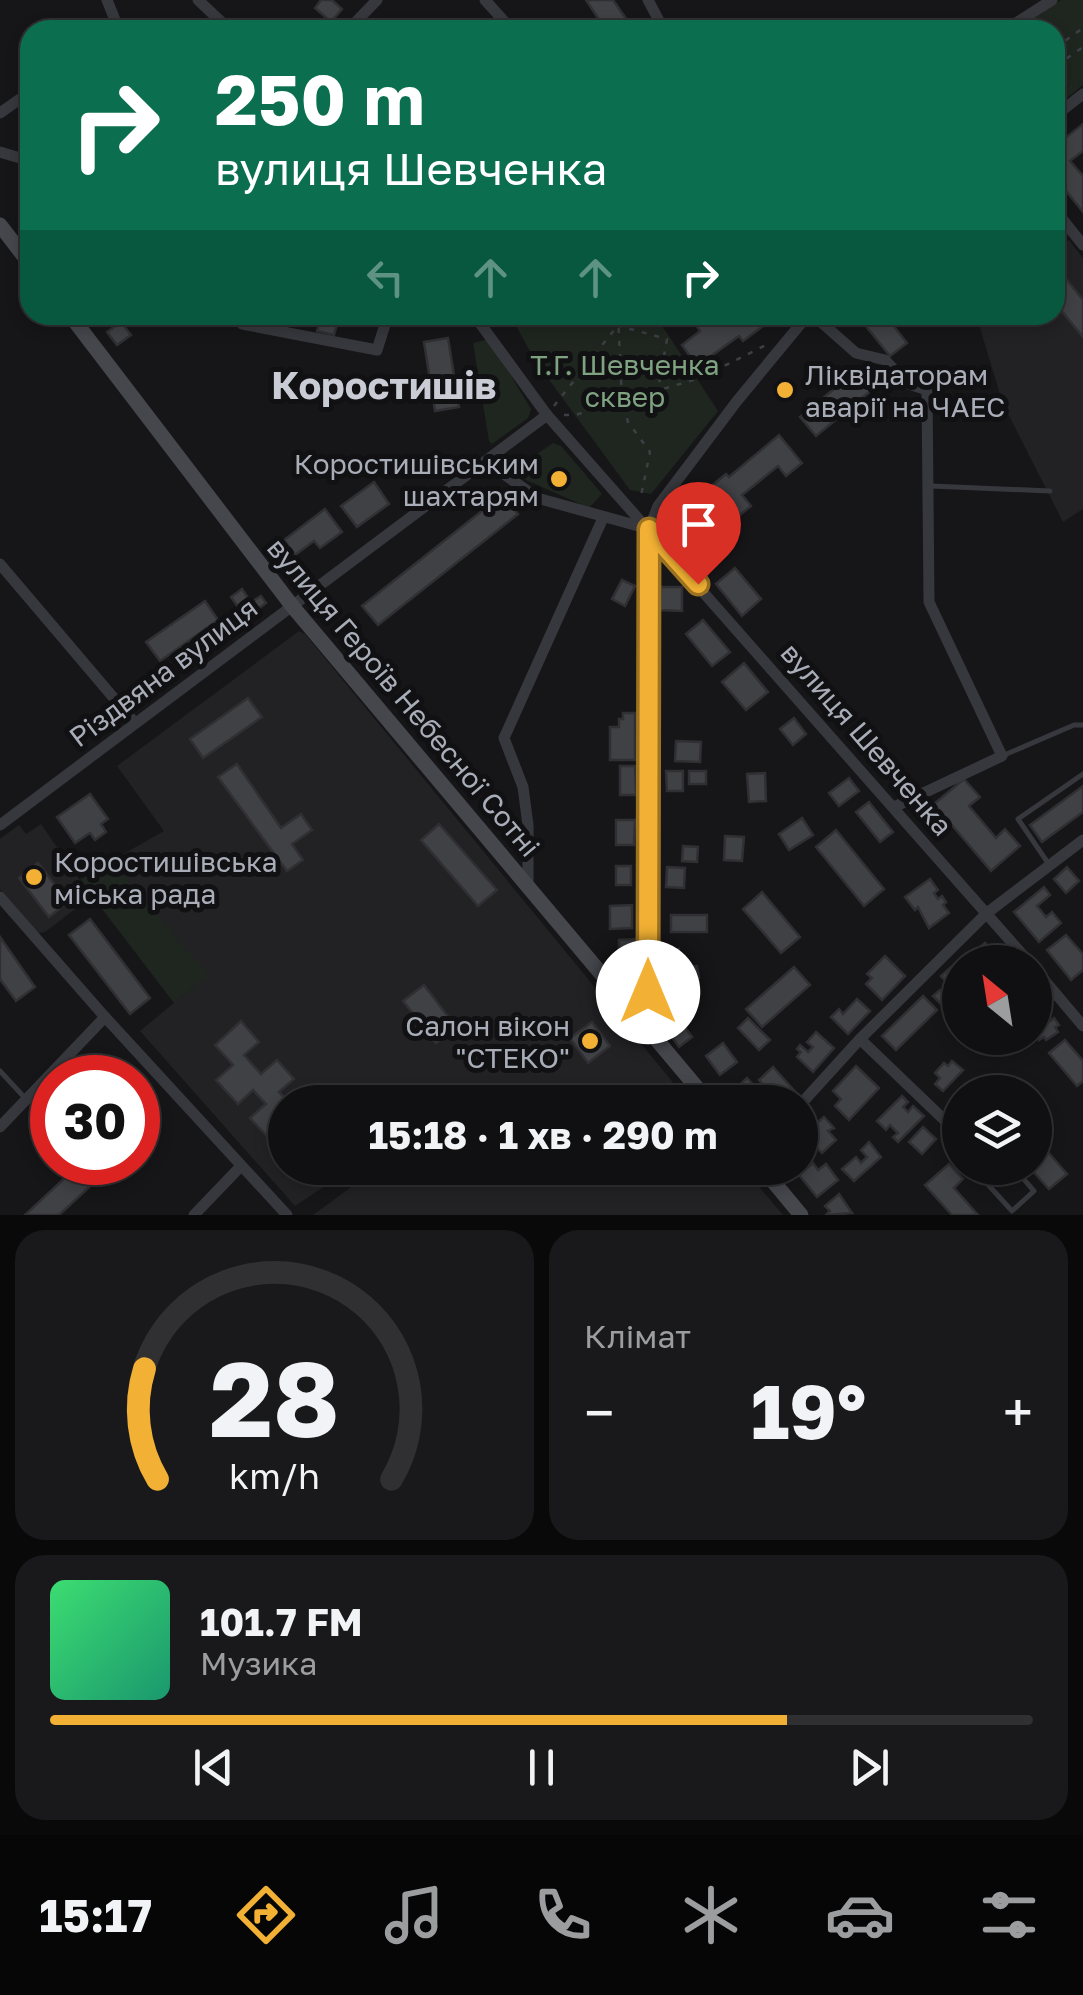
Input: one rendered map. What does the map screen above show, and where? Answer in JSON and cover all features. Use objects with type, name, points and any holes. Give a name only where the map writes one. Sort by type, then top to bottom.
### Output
[{"type":"street","points":[[198,0],[219,20]]},
{"type":"street","points":[[358,20],[377,0]]},
{"type":"street","points":[[485,0],[503,20]]},
{"type":"street","points":[[1021,20],[1052,0]]},
{"type":"street","points":[[1065,223],[1083,246]]},
{"type":"street","points":[[0,226],[20,251]]},
{"type":"street","name":"вулиця Героїв Небесної Сотні","points":[[78,325],[293,607],[695,1085]]},
{"type":"street","points":[[247,325],[378,350],[385,325]]},
{"type":"street","name":"вулиця Шевченка","points":[[481,325],[547,415],[1015,945]]},
{"type":"street","points":[[638,1016],[648,992],[649,529],[658,506],[801,325]]},
{"type":"street","points":[[823,325],[856,353],[886,360],[906,383],[928,390],[929,602],[1002,756],[894,806]]},
{"type":"street","name":"Різдвяна вулиця","points":[[0,824],[547,415]]},
{"type":"street","points":[[486,461],[537,498],[649,529]]},
{"type":"street","points":[[528,886],[528,825],[523,787],[504,738],[603,518]]},
{"type":"street","points":[[0,564],[135,723]]},
{"type":"street","points":[[818,1085],[988,913],[1083,840]]},
{"type":"street","points":[[0,897],[287,1215]]},
{"type":"street","points":[[1052,989],[1083,1026]]},
{"type":"street","points":[[0,1127],[105,1017]]},
{"type":"street","points":[[860,1039],[942,1118]]},
{"type":"street","points":[[194,1215],[242,1166]]},
{"type":"street","points":[[776,1185],[802,1215]]},
{"type":"lane","points":[[928,486],[1050,492]]},
{"type":"lane","points":[[1002,756],[1074,725],[1083,725]]},
{"type":"lane","points":[[1050,865],[1018,819],[1083,774]]},
{"type":"lane","points":[[0,1071],[26,1100]]},
{"type":"lane","points":[[987,1185],[1012,1212],[1034,1191],[1029,1185]]},
{"type":"path","points":[[547,415],[618,325]]},
{"type":"path","points":[[618,325],[667,339],[658,390]]},
{"type":"path","points":[[618,325],[622,401],[628,422],[650,452],[640,496]]},
{"type":"path","points":[[547,415],[575,415],[700,378],[796,330]]},
{"type":"shaded area","points":[[1069,240],[1083,258],[1083,509],[1063,522],[1003,404],[979,325],[1065,325],[1065,243]]},
{"type":"shaded area","points":[[299,631],[305,634],[675,1085],[268,1085],[268,1176],[140,1031],[208,975],[111,861],[164,831],[117,766]]},
{"type":"shaded area","points":[[41,824],[91,897],[40,933],[34,931],[0,889],[0,839],[19,825],[26,834]]},
{"type":"shaded area","points":[[276,1185],[326,1185],[295,1206]]},
{"type":"shaded area","points":[[354,1185],[757,1185],[783,1215],[313,1215]]},
{"type":"green space","points":[[1061,0],[1083,0],[1083,85],[1065,100],[1065,20],[1031,20]]},
{"type":"green space","name":"Т.Г. Шевченка сквер","points":[[516,325],[662,325],[718,411],[651,494],[630,490],[536,362]]},
{"type":"green space","points":[[489,339],[531,409],[528,418],[492,444],[473,343]]},
{"type":"green space","points":[[553,443],[561,446],[602,494],[589,508],[515,475],[514,470]]},
{"type":"green space","points":[[111,861],[209,975],[174,1003],[80,880]]},
{"type":"building","points":[[321,0],[332,0],[342,9],[329,20],[315,8]]},
{"type":"building","points":[[586,0],[613,0],[627,20],[599,20]]},
{"type":"building","points":[[1083,124],[1083,151],[1070,161],[1083,176],[1083,212],[1065,190],[1065,138]]},
{"type":"building","points":[[1065,278],[1083,300],[1083,337],[1065,315]]},
{"type":"building","points":[[123,325],[131,335],[117,345],[107,332]]},
{"type":"building","points":[[319,325],[337,325],[334,335],[317,331]]},
{"type":"building","points":[[696,325],[765,325],[743,341],[739,336],[697,366],[682,345],[700,331]]},
{"type":"building","points":[[865,325],[893,325],[907,343],[890,356]]},
{"type":"building","points":[[448,338],[459,407],[435,411],[424,342]]},
{"type":"building","points":[[857,370],[873,389],[816,436],[800,417]]},
{"type":"building","points":[[779,435],[802,463],[786,476],[778,466],[742,495],[751,506],[735,519],[709,488],[726,474],[729,477]]},
{"type":"building","points":[[374,482],[389,504],[357,527],[341,506]]},
{"type":"building","points":[[502,495],[518,514],[378,625],[362,606]]},
{"type":"building","points":[[325,509],[342,532],[320,548],[314,541],[295,555],[284,540]]},
{"type":"building","points":[[735,568],[761,599],[742,616],[716,584]]},
{"type":"building","points":[[622,580],[635,586],[625,606],[612,599]]},
{"type":"building","points":[[661,587],[682,587],[682,611],[660,610]]},
{"type":"building","points":[[242,589],[251,602],[261,596],[266,603],[246,618],[231,597]]},
{"type":"building","points":[[205,601],[218,620],[160,661],[146,642]]},
{"type":"building","points":[[703,620],[730,652],[712,666],[686,634]]},
{"type":"building","points":[[744,663],[768,692],[746,710],[722,682]]},
{"type":"building","points":[[248,698],[262,717],[203,758],[190,739]]},
{"type":"building","points":[[623,713],[635,713],[635,760],[610,760],[610,727],[619,727]]},
{"type":"building","points":[[794,718],[806,734],[793,745],[780,729]]},
{"type":"building","points":[[676,741],[701,742],[700,762],[675,761]]},
{"type":"building","points":[[237,764],[281,828],[301,814],[312,830],[292,844],[303,860],[287,871],[218,777]]},
{"type":"building","points":[[620,766],[635,766],[636,795],[620,795]]},
{"type":"building","points":[[666,771],[683,771],[683,791],[667,791]]},
{"type":"building","points":[[689,771],[706,771],[706,784],[689,784]]},
{"type":"building","points":[[765,773],[766,801],[749,802],[747,774]]},
{"type":"building","points":[[849,778],[859,791],[839,806],[829,793]]},
{"type":"building","points":[[964,779],[980,797],[969,806],[996,838],[1005,829],[1020,846],[991,871],[934,804]]},
{"type":"building","points":[[1083,786],[1083,812],[1042,842],[1030,825]]},
{"type":"building","points":[[90,794],[108,819],[101,824],[106,832],[95,840],[90,833],[75,843],[57,817]]},
{"type":"building","points":[[869,802],[893,832],[880,842],[856,812]]},
{"type":"building","points":[[802,818],[813,835],[789,850],[779,834]]},
{"type":"building","points":[[616,820],[635,820],[634,845],[616,845]]},
{"type":"building","points":[[439,824],[497,890],[478,906],[421,840]]},
{"type":"building","points":[[836,830],[884,889],[864,906],[816,847]]},
{"type":"building","points":[[725,836],[744,837],[742,861],[724,860]]},
{"type":"building","points":[[683,846],[698,847],[697,862],[682,861]]},
{"type":"building","points":[[38,863],[68,902],[49,917],[19,878]]},
{"type":"building","points":[[616,866],[631,866],[631,885],[616,885]]},
{"type":"building","points":[[667,867],[685,868],[684,888],[666,887]]},
{"type":"building","points":[[1067,867],[1079,881],[1066,893],[1054,879]]},
{"type":"building","points":[[930,879],[938,890],[934,893],[938,899],[942,896],[949,913],[929,928],[918,907],[915,910],[905,897]]},
{"type":"building","points":[[1044,887],[1050,895],[1037,906],[1046,917],[1052,912],[1061,923],[1039,942],[1014,912]]},
{"type":"building","points":[[762,892],[800,937],[781,953],[743,909]]},
{"type":"building","points":[[632,905],[632,928],[610,929],[610,906]]},
{"type":"building","points":[[671,915],[707,915],[707,932],[671,932]]},
{"type":"building","points":[[90,919],[150,998],[130,1014],[69,935]]},
{"type":"building","points":[[1066,935],[1083,954],[1083,970],[1071,980],[1052,956],[1052,946]]},
{"type":"building","points":[[0,937],[35,987],[16,1001],[0,979]]},
{"type":"building","points":[[636,939],[636,958],[619,959],[619,940]]},
{"type":"building","points":[[679,949],[680,960],[664,962],[662,952]]},
{"type":"building","points":[[885,956],[905,976],[882,1000],[866,984],[872,978],[867,974]]},
{"type":"building","points":[[697,966],[699,978],[668,982],[666,970]]},
{"type":"building","points":[[794,967],[810,985],[762,1027],[746,1009]]},
{"type":"building","points":[[698,981],[700,994],[684,996],[682,983]]},
{"type":"building","points":[[679,982],[681,996],[668,998],[666,985]]},
{"type":"building","points":[[424,985],[456,1027],[436,1043],[403,1001]]},
{"type":"building","points":[[942,992],[942,1005],[933,996]]},
{"type":"building","points":[[923,996],[937,1010],[896,1050],[882,1036]]},
{"type":"building","points":[[857,999],[870,1011],[848,1034],[831,1017],[839,1009],[843,1014]]},
{"type":"building","points":[[677,1016],[692,1037],[679,1047],[664,1026]]},
{"type":"building","points":[[748,1018],[770,1040],[759,1050],[738,1028]]},
{"type":"building","points":[[1054,1018],[1059,1025],[1055,1027],[1058,1032],[1052,1036]]},
{"type":"building","points":[[241,1021],[259,1042],[244,1055],[261,1074],[277,1060],[294,1079],[287,1085],[268,1085],[268,1137],[250,1118],[266,1104],[253,1090],[238,1104],[216,1080],[233,1065],[215,1045]]},
{"type":"building","points":[[592,1022],[610,1046],[588,1063],[570,1038]]},
{"type":"building","points":[[816,1032],[834,1048],[813,1072],[797,1057],[801,1052],[797,1049],[800,1045],[808,1052],[813,1047],[807,1042]]},
{"type":"building","points":[[1065,1040],[1083,1061],[1083,1081],[1077,1086],[1051,1055]]},
{"type":"building","points":[[723,1043],[737,1062],[720,1075],[706,1056]]},
{"type":"building","points":[[952,1061],[963,1070],[958,1075],[942,1075],[942,1090],[935,1084],[940,1078],[935,1073],[944,1063],[948,1066]]},
{"type":"building","points":[[856,1066],[879,1088],[849,1120],[835,1106],[841,1099],[833,1091]]},
{"type":"building","points":[[773,1067],[789,1085],[764,1085],[759,1080]]},
{"type":"building","points":[[902,1096],[908,1102],[903,1107],[908,1112],[913,1106],[924,1116],[898,1142],[893,1137],[898,1133],[890,1125],[886,1130],[877,1121]]},
{"type":"building","points":[[824,1117],[834,1128],[828,1131],[836,1140],[822,1153],[818,1149],[818,1122]]},
{"type":"building","points":[[923,1127],[936,1139],[922,1154],[909,1142]]},
{"type":"building","points":[[869,1142],[881,1157],[854,1181],[842,1169],[856,1157],[861,1163],[867,1157],[861,1150]]},
{"type":"building","points":[[1052,1157],[1067,1174],[1049,1189],[1045,1185],[1052,1185]]},
{"type":"building","points":[[826,1164],[838,1180],[817,1197],[807,1185],[818,1185],[818,1170]]},
{"type":"building","points":[[942,1170],[942,1185],[957,1185],[954,1188],[978,1215],[952,1215],[925,1185]]},
{"type":"building","points":[[57,1185],[92,1185],[59,1215],[25,1215]]},
{"type":"building","points":[[839,1194],[852,1213],[826,1215],[830,1211],[825,1206]]},
{"type":"place","name":"Ліквідаторам аварії на ЧАЕС","points":[[785,390]]},
{"type":"place","name":"Коростишівським шахтарям","points":[[559,479]]},
{"type":"place","name":"Коростишівська міська рада","points":[[34,877]]},
{"type":"place","name":"Салон вікон \"СТЕКО\"","points":[[590,1041]]},
{"type":"district","name":"Коростишів","points":[[384,384]]},
{"type":"route","points":[[648,992],[649,529],[698,584]]}]
